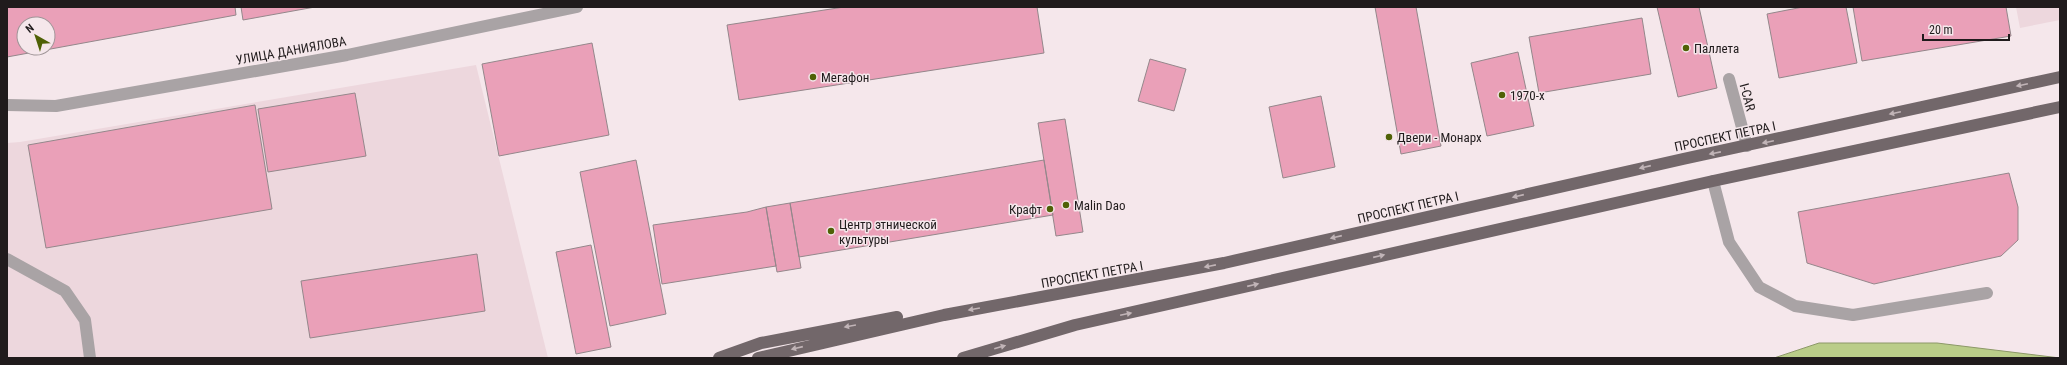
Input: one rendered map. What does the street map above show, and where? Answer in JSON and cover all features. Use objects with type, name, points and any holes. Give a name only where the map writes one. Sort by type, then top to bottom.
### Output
[{"type":"main road","name":"ПРОСПЕКТ ПЕТРА I","points":[[723,356],[761,358],[944,314],[1224,263],[1675,161],[2060,77]]},
{"type":"main road","points":[[963,358],[1075,325],[1713,181],[2060,107]]},
{"type":"main road","points":[[723,356],[771,341],[902,317],[944,314]]},
{"type":"street","name":"УЛИЦА ДАНИЯЛОВА","points":[[7,105],[56,106],[347,55],[577,7]]},
{"type":"street","name":"I-CAR","points":[[1729,79],[1747,146]]},
{"type":"street","points":[[1713,181],[1729,242],[1760,287],[1795,306],[1853,315],[1987,293]]},
{"type":"street","points":[[7,259],[65,291],[85,320],[90,358]]},
{"type":"shaded area","points":[[2016,7],[2060,7],[2060,20],[2020,28]]},
{"type":"shaded area","points":[[476,65],[548,358],[7,358],[7,143]]},
{"type":"shaded area","points":[[1819,343],[1937,343],[2060,358],[1774,358]]},
{"type":"building","points":[[7,7],[235,7],[236,15],[56,48],[56,16],[16,16],[16,55],[7,57]]},
{"type":"building","points":[[241,7],[315,7],[243,20]]},
{"type":"building","name":"Мегафон","points":[[844,7],[1037,7],[1044,53],[739,100],[727,25]]},
{"type":"building","points":[[1375,7],[1416,7],[1441,146],[1401,154]]},
{"type":"building","points":[[1657,7],[1699,7],[1717,88],[1678,97]]},
{"type":"building","points":[[1803,7],[1846,7],[1857,63],[1779,78],[1767,14]]},
{"type":"building","points":[[1853,7],[2006,7],[2011,36],[1862,61]]},
{"type":"building","points":[[1642,18],[1651,74],[1539,93],[1529,37]]},
{"type":"building","points":[[592,43],[609,135],[499,156],[482,64]]},
{"type":"building","name":"1970-х","points":[[1518,52],[1534,126],[1487,136],[1471,63]]},
{"type":"building","points":[[1150,59],[1186,69],[1174,111],[1138,101]]},
{"type":"building","points":[[355,93],[366,156],[268,172],[258,109]]},
{"type":"building","points":[[1321,96],[1335,167],[1283,178],[1269,107]]},
{"type":"building","points":[[255,105],[272,209],[46,248],[28,145]]},
{"type":"building","points":[[1065,119],[1083,232],[1056,236],[1038,123]]},
{"type":"building","points":[[636,160],[666,314],[610,326],[580,172]]},
{"type":"building","points":[[1044,160],[1053,215],[799,257],[790,203]]},
{"type":"building","points":[[2009,173],[2018,207],[2018,240],[2001,256],[1874,284],[1807,263],[1798,212]]},
{"type":"building","points":[[790,203],[801,268],[777,272],[766,207]]},
{"type":"building","points":[[766,207],[776,266],[662,284],[653,225],[747,212]]},
{"type":"building","points":[[591,245],[611,347],[576,354],[556,252]]},
{"type":"building","points":[[477,254],[485,311],[310,338],[301,281]]},
{"type":"place","name":"Паллета","points":[[1686,48]]},
{"type":"place","name":"Мегафон","points":[[813,77]]},
{"type":"place","name":"1970-х","points":[[1502,95]]},
{"type":"place","name":"Двери - Монарх","points":[[1389,137]]},
{"type":"place","name":"Malin Dao","points":[[1066,205]]},
{"type":"place","name":"Крафт","points":[[1050,209]]},
{"type":"place","name":"Центр этнической культуры","points":[[831,231]]}]
